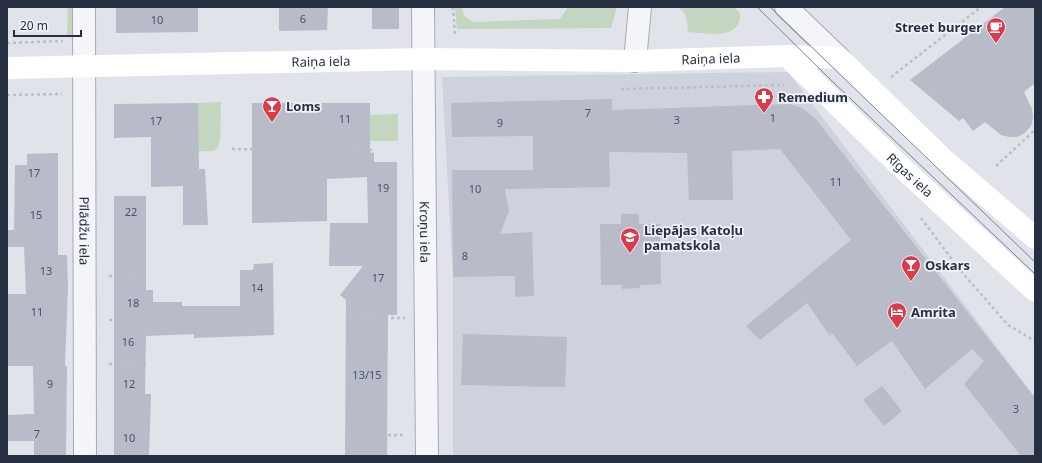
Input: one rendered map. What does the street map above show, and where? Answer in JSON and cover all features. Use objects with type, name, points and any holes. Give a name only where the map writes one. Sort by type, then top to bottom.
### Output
[{"type":"main road","name":"Raiņa iela","points":[[7,68],[423,59],[635,60],[787,56],[839,58]]},
{"type":"main road","name":"Rīgas iela","points":[[787,56],[897,163],[1035,291]]},
{"type":"main road","points":[[839,58],[941,156],[1035,238]]},
{"type":"street","name":"Pīlādžu iela","points":[[84,7],[85,456]]},
{"type":"street","name":"Kroņu iela","points":[[423,7],[428,456]]},
{"type":"street","points":[[635,60],[640,7]]},
{"type":"street","points":[[786,7],[839,58]]},
{"type":"path","points":[[453,7],[455,35]]},
{"type":"path","points":[[887,79],[981,7]]},
{"type":"path","points":[[7,43],[64,41]]},
{"type":"path","points":[[621,89],[780,84],[788,87]]},
{"type":"path","points":[[7,95],[61,94]]},
{"type":"path","points":[[996,166],[1035,130]]},
{"type":"path","points":[[232,149],[285,150]]},
{"type":"path","points":[[351,150],[375,150]]},
{"type":"path","points":[[920,216],[960,270],[1008,325],[1035,341]]},
{"type":"path","points":[[109,276],[146,275]]},
{"type":"path","points":[[349,318],[407,318]]},
{"type":"path","points":[[109,320],[142,319]]},
{"type":"path","points":[[109,364],[146,364]]},
{"type":"path","points":[[358,436],[406,434]]},
{"type":"shaded area","points":[[788,72],[1035,397],[1035,456],[453,456],[453,277],[442,77]]},
{"type":"green space","points":[[68,7],[76,7],[76,36],[67,37]]},
{"type":"green space","points":[[455,7],[462,7],[464,16],[473,22],[560,19],[568,7],[617,7],[611,28],[457,29]]},
{"type":"green space","points":[[677,7],[734,7],[740,13],[739,22],[735,28],[729,32],[713,34],[688,32],[685,14]]},
{"type":"green space","points":[[221,102],[220,140],[218,148],[213,151],[172,152],[198,137],[198,103]]},
{"type":"green space","points":[[398,114],[398,141],[370,141],[370,115]]},
{"type":"building","points":[[116,7],[198,7],[198,32],[116,33]]},
{"type":"building","points":[[279,7],[328,7],[327,30],[279,31]]},
{"type":"building","points":[[372,7],[399,7],[399,29],[372,29]]},
{"type":"building","name":"Street burger","points":[[1005,7],[1035,7],[1035,83],[1024,92],[1032,109],[1033,118],[1031,126],[1025,133],[1017,137],[1001,135],[985,122],[973,131],[963,118],[959,121],[910,80]]},
{"type":"building","points":[[612,99],[612,110],[789,104],[802,108],[815,118],[1035,398],[1035,456],[1021,456],[964,384],[984,361],[972,349],[925,389],[892,341],[857,366],[832,333],[830,336],[807,303],[760,340],[746,326],[851,240],[780,149],[732,151],[733,200],[689,200],[687,153],[609,152],[610,187],[505,189],[509,211],[500,234],[532,232],[534,296],[515,297],[515,276],[453,277],[452,170],[533,170],[533,136],[452,137],[451,103]]},
{"type":"building","points":[[198,103],[199,169],[205,169],[208,225],[183,225],[183,186],[151,187],[151,137],[114,138],[114,104]]},
{"type":"building","points":[[252,103],[370,103],[370,153],[374,152],[374,162],[397,162],[397,315],[388,315],[387,456],[345,456],[346,300],[340,295],[363,266],[329,266],[330,223],[368,223],[367,177],[327,179],[327,221],[252,223]]},
{"type":"building","points":[[58,153],[58,255],[67,255],[68,286],[65,366],[67,366],[66,456],[34,456],[34,441],[7,441],[7,415],[34,414],[33,366],[7,366],[7,294],[26,294],[24,247],[7,247],[7,230],[14,230],[15,165],[27,165],[27,154]]},
{"type":"building","points":[[114,196],[146,196],[146,290],[153,290],[153,302],[182,302],[182,306],[240,306],[240,270],[253,270],[254,264],[273,263],[274,335],[194,338],[194,334],[146,336],[145,394],[151,394],[149,456],[114,456]]},
{"type":"building","name":"Liepājas Katoļu pamatskola","points":[[621,214],[639,214],[639,224],[660,224],[661,284],[640,285],[640,288],[622,289],[622,285],[601,285],[600,224],[621,224]]},
{"type":"building","points":[[463,334],[567,337],[565,387],[461,385]]},
{"type":"building","points":[[882,386],[902,411],[884,426],[863,400]]},
{"type":"tram line","points":[[757,7],[833,82],[1035,274]]},
{"type":"tram line","points":[[770,7],[1035,262]]},
{"type":"place","name":"Street burger","points":[[996,44]]},
{"type":"place","name":"Remedium","points":[[764,114]]},
{"type":"place","name":"Loms","points":[[272,123]]},
{"type":"place","name":"Liepājas Katoļu pamatskola","points":[[630,254]]},
{"type":"place","name":"Oskars","points":[[911,282]]},
{"type":"place","name":"Amrita","points":[[897,329]]}]
